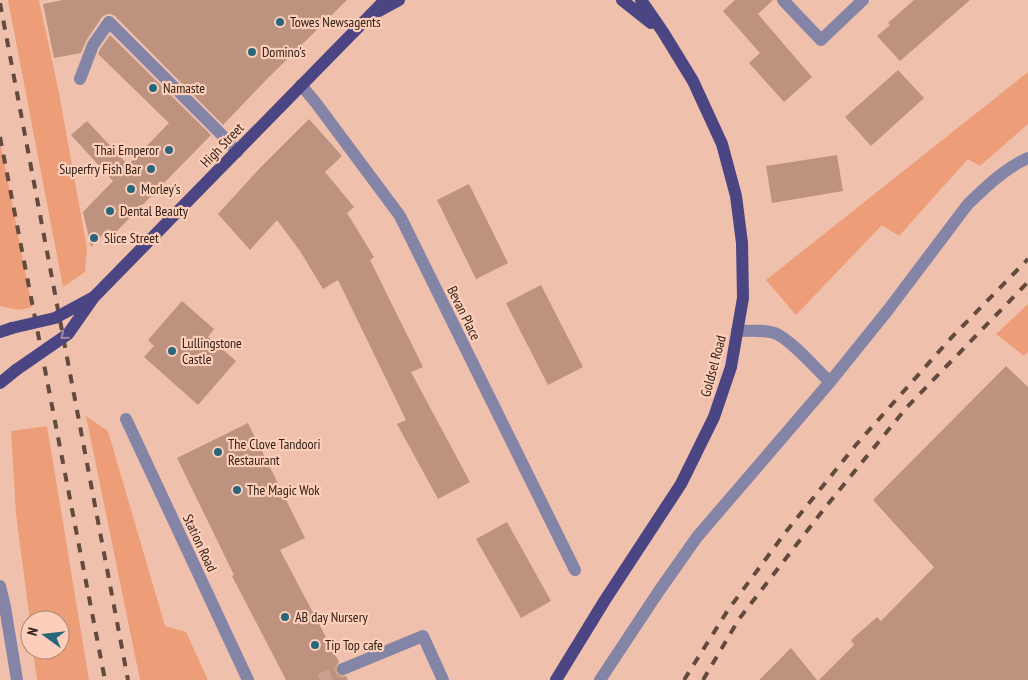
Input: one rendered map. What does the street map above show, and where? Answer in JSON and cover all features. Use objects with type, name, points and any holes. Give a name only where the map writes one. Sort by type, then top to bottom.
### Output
[{"type":"main road","name":"High Street","points":[[0,384],[16,370],[68,334],[94,297],[385,0]]},
{"type":"main road","name":"High Street","points":[[372,14],[400,0]]},
{"type":"main road","name":"Goldsel Road","points":[[622,0],[663,32]]},
{"type":"main road","name":"Goldsel Road","points":[[556,680],[605,600],[681,484],[714,417],[731,367],[743,298],[742,243],[736,196],[722,144],[693,81],[641,0]]},
{"type":"main road","name":"High Street","points":[[6,330],[55,318],[94,297]]},
{"type":"street","points":[[783,0],[821,40],[861,2]]},
{"type":"street","points":[[80,79],[93,45],[109,22],[237,152]]},
{"type":"street","name":"Bevan Place","points":[[300,85],[316,103],[400,216],[575,570]]},
{"type":"street","points":[[600,680],[697,537],[830,382],[888,310],[968,204],[1018,162],[1028,158]]},
{"type":"street","points":[[738,331],[764,331],[776,334],[785,339],[830,382]]},
{"type":"street","name":"Station Road","points":[[126,419],[245,679]]},
{"type":"street","points":[[0,586],[17,680]]},
{"type":"street","points":[[343,669],[423,636],[443,680]]},
{"type":"shaded area","points":[[8,0],[39,0],[58,88],[87,248],[85,272],[63,287]]},
{"type":"shaded area","points":[[1028,72],[1028,124],[980,166],[968,159],[899,236],[882,225],[796,315],[766,280]]},
{"type":"shaded area","points":[[0,141],[32,307],[19,310],[0,306]]},
{"type":"shaded area","points":[[1028,304],[1028,352],[1024,356],[996,334]]},
{"type":"shaded area","points":[[86,416],[108,431],[165,626],[186,632],[208,680],[140,680]]},
{"type":"shaded area","points":[[47,426],[89,680],[37,680],[34,660],[70,660],[70,610],[29,610],[16,514],[11,431]]},
{"type":"building","points":[[63,0],[347,0],[223,125],[111,14],[102,17],[86,41],[81,53],[54,58],[43,4]]},
{"type":"building","points":[[735,0],[773,0],[758,14],[812,77],[784,102],[749,63],[760,53],[723,11]]},
{"type":"building","points":[[914,0],[970,0],[900,61],[877,36],[890,25],[888,23]]},
{"type":"building","points":[[110,35],[211,135],[114,234],[108,229],[91,247],[83,212],[113,181],[71,135],[87,121],[128,165],[169,123],[98,54]]},
{"type":"building","points":[[898,70],[924,98],[871,146],[845,117]]},
{"type":"building","points":[[309,119],[342,156],[325,172],[354,207],[347,213],[374,257],[370,260],[423,367],[411,372],[470,482],[438,499],[397,424],[406,420],[338,280],[323,289],[300,251],[277,220],[250,250],[218,214],[259,169]]},
{"type":"building","points":[[837,155],[843,191],[772,203],[766,166]]},
{"type":"building","points":[[469,184],[508,263],[476,279],[437,200]]},
{"type":"building","points":[[541,285],[583,367],[548,385],[506,303]]},
{"type":"building","name":"Lullingstone Castle","points":[[182,301],[214,329],[208,337],[236,361],[198,405],[144,357],[154,346],[148,340]]},
{"type":"building","points":[[1006,366],[1028,387],[1028,680],[819,680],[854,645],[851,640],[877,617],[881,621],[934,567],[873,500]]},
{"type":"building","points":[[248,423],[305,538],[280,550],[339,662],[335,667],[336,673],[341,677],[346,676],[348,680],[286,680],[232,576],[234,575],[177,458]]},
{"type":"building","points":[[507,522],[551,601],[521,618],[476,539]]},
{"type":"building","points":[[791,648],[817,680],[759,680]]},
{"type":"tunnel","points":[[320,680],[343,669]]},
{"type":"railway","points":[[0,3],[128,680]]},
{"type":"railway","points":[[0,137],[105,680]]},
{"type":"railway","points":[[684,680],[728,610],[785,533],[855,446],[951,338],[1028,259]]},
{"type":"railway","points":[[703,680],[739,619],[824,509],[907,407],[1028,282]]},
{"type":"place","name":"Towes Newsagents","points":[[280,22]]},
{"type":"place","name":"Domino's","points":[[252,52]]},
{"type":"place","name":"Namaste","points":[[153,88]]},
{"type":"place","name":"Thai Emperor","points":[[169,150]]},
{"type":"place","name":"Superfry Fish Bar","points":[[151,169]]},
{"type":"place","name":"Morley's","points":[[131,189]]},
{"type":"place","name":"Dental Beauty","points":[[110,211]]},
{"type":"place","name":"Slice Street","points":[[94,238]]},
{"type":"place","name":"Lullingstone Castle","points":[[172,351]]},
{"type":"place","name":"The Clove Tandoori Restaurant","points":[[218,452]]},
{"type":"place","name":"The Magic Wok","points":[[237,490]]},
{"type":"place","name":"AB day Nursery","points":[[285,617]]},
{"type":"place","name":"Tip Top cafe","points":[[315,645]]}]
